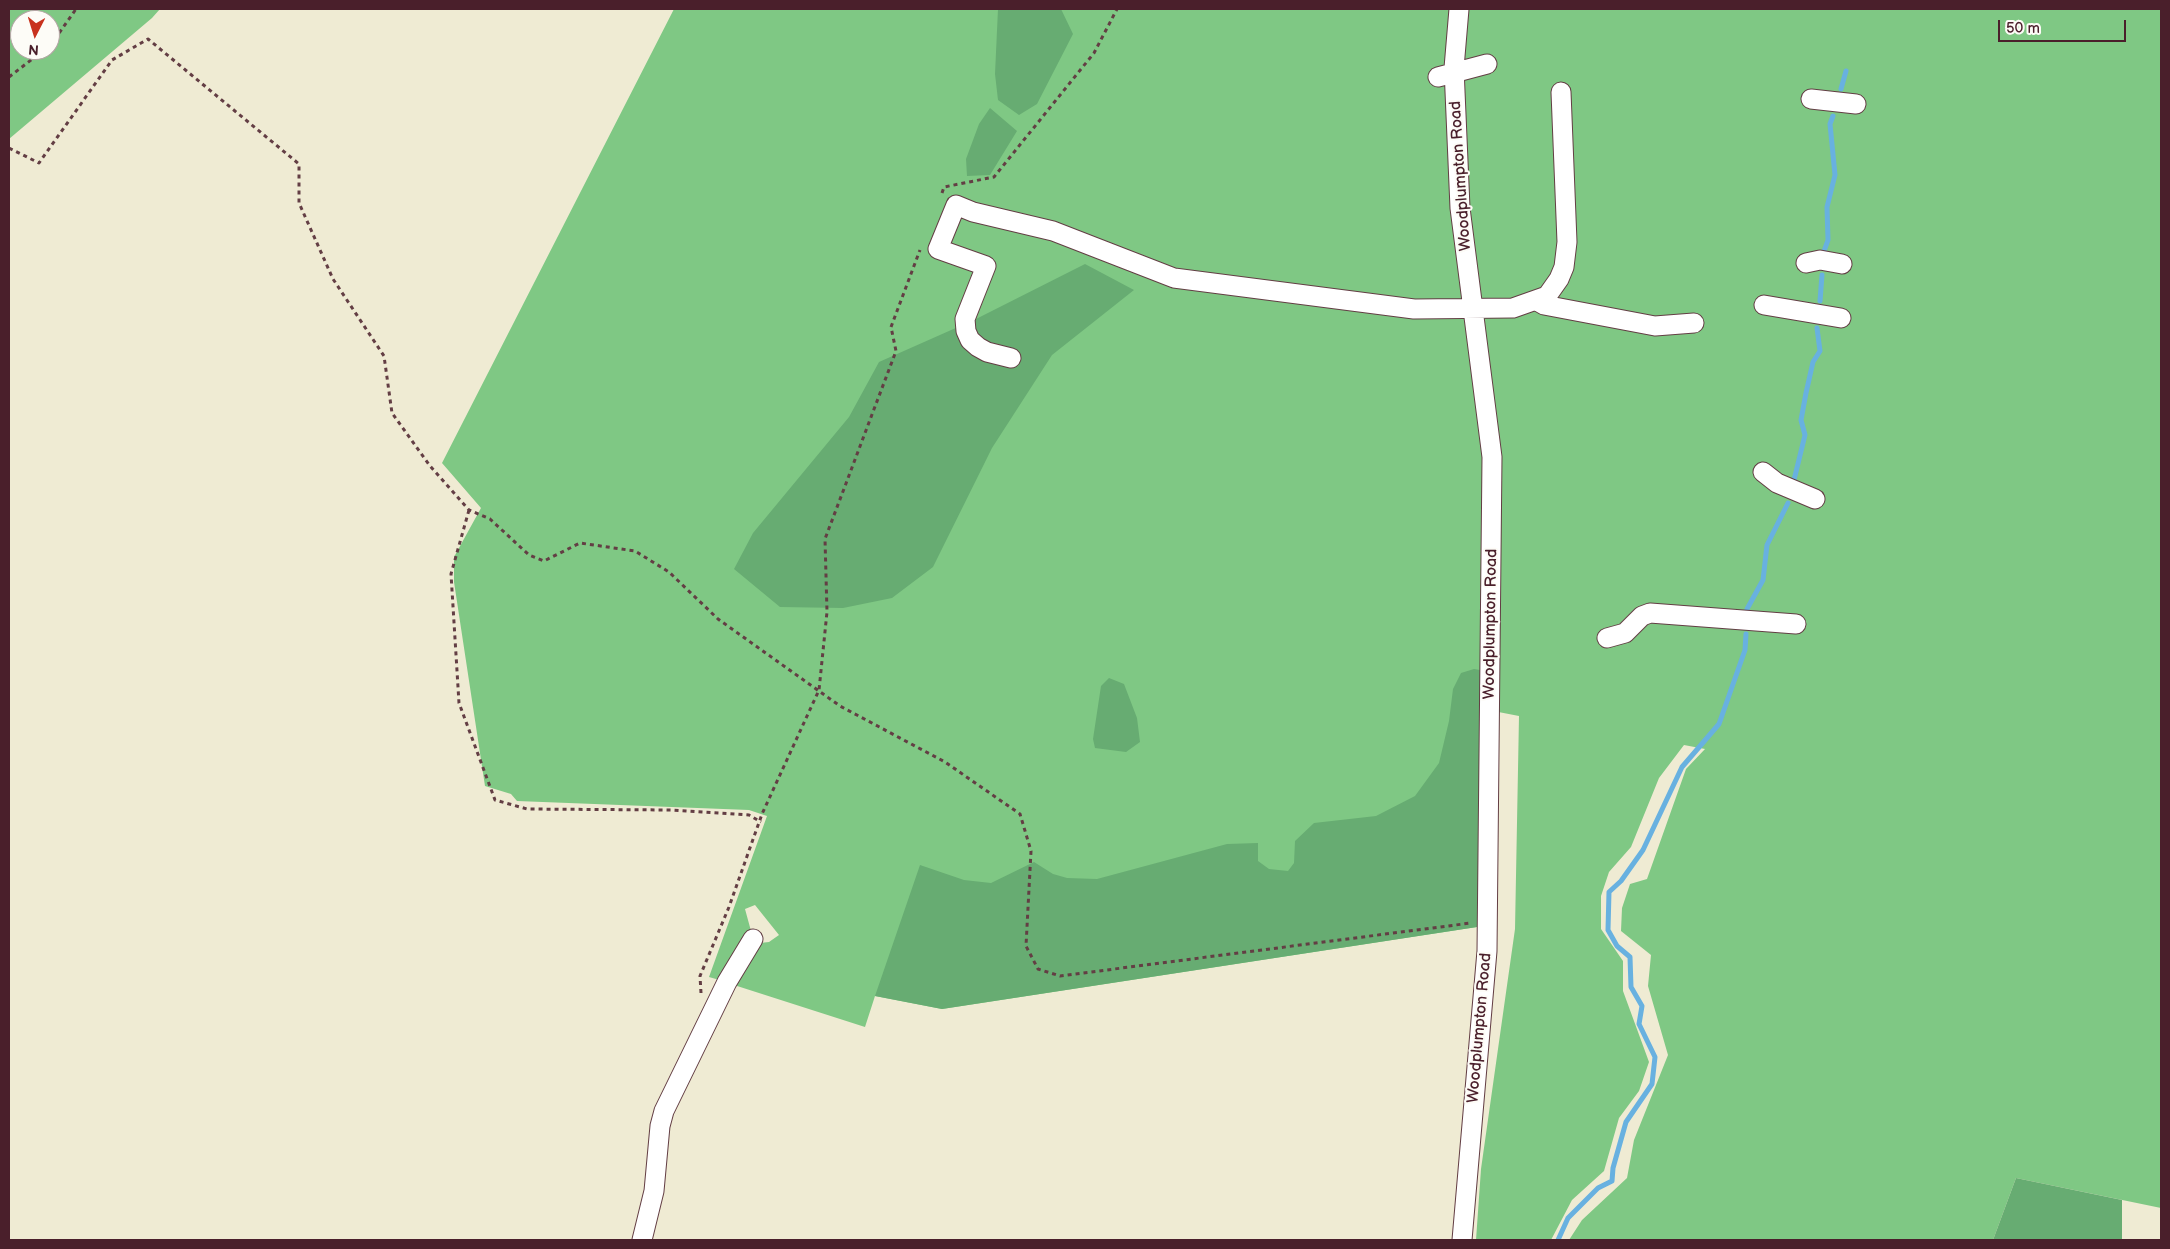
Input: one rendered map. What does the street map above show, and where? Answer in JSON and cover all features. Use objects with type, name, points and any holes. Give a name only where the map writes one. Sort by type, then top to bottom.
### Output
[{"type":"street","name":"Woodplumpton Road","points":[[1459,9],[1446,75],[1460,208],[1492,457],[1487,951],[1462,1240]]},
{"type":"street","points":[[1446,75],[1487,64]]},
{"type":"street","points":[[1012,358],[987,352],[978,347],[970,340],[966,331],[965,319],[986,266],[938,249],[956,205],[973,212],[1053,230],[1174,278],[1414,309],[1513,308],[1537,301],[1547,296],[1559,279],[1564,268],[1567,242],[1561,92]]},
{"type":"street","points":[[1812,99],[1856,104]]},
{"type":"street","points":[[1806,263],[1820,260],[1842,264]]},
{"type":"street","points":[[1537,301],[1544,305],[1655,326],[1694,323]]},
{"type":"street","points":[[1764,305],[1841,318]]},
{"type":"street","points":[[1763,472],[1778,483],[1815,499]]},
{"type":"street","points":[[1607,638],[1625,633],[1642,616],[1650,613],[1796,624]]},
{"type":"street","points":[[642,1240],[654,1191],[660,1126],[664,1111],[727,982],[753,939]]},
{"type":"path","points":[[60,32],[76,9]]},
{"type":"path","points":[[940,196],[944,187],[994,177],[1094,53],[1117,9]]},
{"type":"path","points":[[9,148],[38,164],[112,60],[148,39],[298,164],[299,202],[333,279],[384,356],[392,413],[430,466],[470,510],[490,519],[529,556],[544,561],[580,543],[635,551],[669,572],[718,619],[840,706],[945,762],[1020,814],[1031,851],[1026,946],[1038,969],[1060,976],[1488,920]]},
{"type":"path","points":[[9,77],[31,60]]},
{"type":"path","points":[[701,994],[700,976],[729,907],[761,822],[762,814],[819,690],[827,612],[824,539],[896,352],[891,327],[923,243]]},
{"type":"path","points":[[470,510],[450,574],[459,703],[495,800],[526,809],[672,810],[749,815],[761,822]]},
{"type":"green space","points":[[9,9],[160,9],[152,18],[9,139]]},
{"type":"green space","points":[[674,9],[2161,9],[2161,1208],[2016,1178],[1993,1240],[1569,1240],[1582,1220],[1627,1178],[1634,1140],[1668,1055],[1648,986],[1651,955],[1621,931],[1622,908],[1630,884],[1647,879],[1686,769],[1705,749],[1684,745],[1659,778],[1631,847],[1609,872],[1601,896],[1601,929],[1623,961],[1623,991],[1649,1062],[1639,1091],[1619,1118],[1604,1171],[1572,1200],[1551,1240],[1476,1240],[1481,1169],[1515,929],[1519,716],[1483,709],[1477,927],[942,1009],[875,996],[865,1027],[734,985],[760,943],[769,942],[779,935],[755,905],[745,909],[751,931],[723,981],[709,977],[767,816],[749,810],[517,801],[511,794],[485,786],[454,582],[454,557],[481,508],[442,463]]},
{"type":"green space","points":[[998,9],[1061,9],[1073,34],[1037,104],[1019,115],[998,100],[995,74]]},
{"type":"green space","points":[[990,108],[1017,131],[990,175],[967,176],[966,159],[979,124]]},
{"type":"green space","points":[[1085,264],[1134,290],[1052,355],[992,448],[933,567],[892,598],[843,608],[780,607],[734,569],[753,533],[849,417],[879,362],[976,319]]},
{"type":"green space","points":[[1474,669],[1480,670],[1483,709],[1477,927],[942,1009],[875,996],[920,865],[964,880],[991,883],[1034,862],[1053,874],[1067,878],[1097,879],[1227,844],[1258,843],[1258,861],[1269,869],[1288,871],[1294,863],[1295,841],[1314,823],[1376,816],[1415,796],[1439,763],[1449,721],[1453,689],[1461,673]]},
{"type":"green space","points":[[1109,678],[1124,684],[1137,718],[1140,742],[1126,752],[1095,748],[1093,739],[1101,686]]},
{"type":"green space","points":[[2016,1178],[2122,1200],[2122,1240],[1993,1240]]},
{"type":"waterway","points":[[1841,89],[1846,71]]},
{"type":"waterway","points":[[1823,254],[1828,240],[1827,207],[1835,175],[1830,124],[1833,116]]},
{"type":"waterway","points":[[1820,301],[1822,275]]},
{"type":"waterway","points":[[1794,480],[1805,435],[1801,420],[1806,393],[1813,362],[1820,351],[1817,328]]},
{"type":"waterway","points":[[1747,609],[1763,580],[1767,545],[1788,503]]},
{"type":"waterway","points":[[1558,1240],[1568,1218],[1598,1188],[1612,1181],[1613,1168],[1626,1122],[1652,1084],[1655,1057],[1639,1024],[1642,1006],[1631,987],[1630,957],[1617,946],[1608,930],[1609,892],[1621,881],[1643,850],[1682,767],[1719,724],[1745,650],[1746,634]]}]
